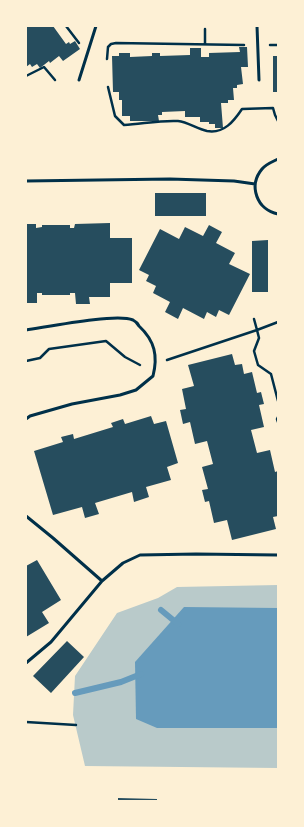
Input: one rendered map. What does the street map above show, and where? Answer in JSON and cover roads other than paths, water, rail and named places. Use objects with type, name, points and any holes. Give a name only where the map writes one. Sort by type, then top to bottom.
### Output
[{"type":"lane","points":[[79,80],[96,26]]},
{"type":"lane","points":[[257,26],[259,80]]},
{"type":"lane","points":[[278,159],[262,168],[257,176],[255,184],[259,202],[265,209],[278,214]]},
{"type":"lane","points":[[26,181],[170,179],[234,181],[255,184]]},
{"type":"lane","points":[[26,330],[114,317],[133,320],[144,331],[154,348],[156,363],[153,376],[136,390],[120,395],[72,404],[30,416],[26,419]]},
{"type":"lane","points":[[26,516],[54,538],[102,581]]},
{"type":"lane","points":[[26,663],[51,642],[102,581],[122,563],[140,556],[196,554],[278,555]]},
{"type":"water","points":[[184,607],[278,608],[278,728],[157,728],[136,719],[135,662]]},
{"type":"waterway","points":[[161,610],[178,624]]},
{"type":"waterway","points":[[75,693],[121,682],[141,674]]}]
